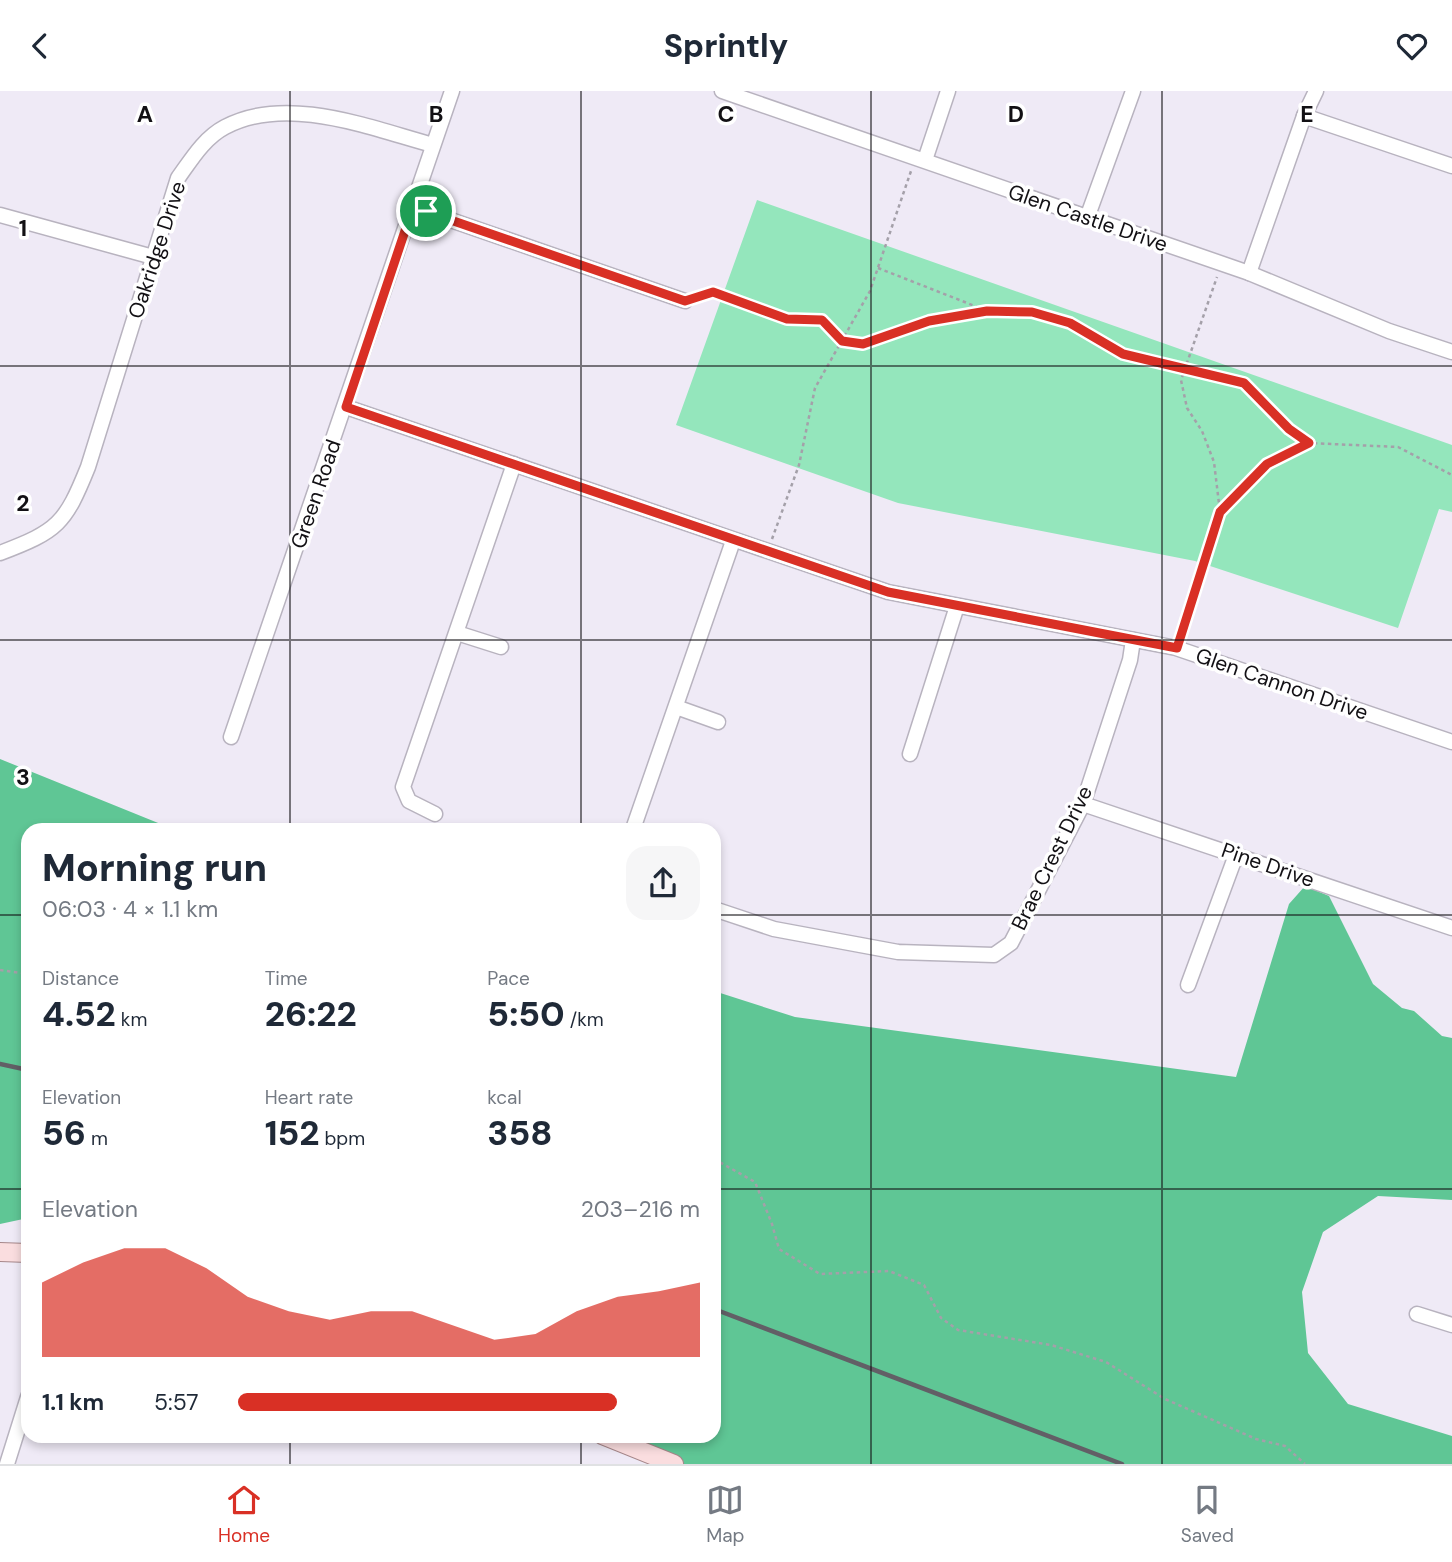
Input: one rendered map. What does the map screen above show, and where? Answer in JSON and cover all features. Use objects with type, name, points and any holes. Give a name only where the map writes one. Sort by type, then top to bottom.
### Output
[{"type":"main road","points":[[0,1252],[21,1253]]},
{"type":"main road","points":[[623,1443],[674,1464]]},
{"type":"street","name":"Green Road","points":[[232,737],[452,91]]},
{"type":"street","name":"Glen Castle Drive","points":[[722,91],[1249,274],[1389,331],[1452,352]]},
{"type":"street","points":[[920,159],[948,91]]},
{"type":"street","points":[[1087,218],[1133,91]]},
{"type":"street","points":[[1249,274],[1304,115],[1316,91]]},
{"type":"street","name":"Oakridge Drive","points":[[0,554],[39,538],[70,512],[88,467],[178,178],[203,144],[225,126],[282,112],[321,115],[433,145]]},
{"type":"street","points":[[1304,115],[1452,166]]},
{"type":"street","points":[[413,207],[685,301]]},
{"type":"street","points":[[0,215],[153,257]]},
{"type":"street","name":"Glen Cannon Drive","points":[[346,407],[888,592],[1177,648],[1452,742]]},
{"type":"street","points":[[435,814],[409,801],[403,787],[514,464]]},
{"type":"street","points":[[636,823],[733,541]]},
{"type":"street","points":[[909,754],[957,605]]},
{"type":"street","points":[[457,632],[501,647]]},
{"type":"street","name":"Brae Crest Drive","points":[[721,911],[774,929],[898,951],[994,955],[1011,943],[1083,804],[1130,660],[1133,641]]},
{"type":"street","points":[[676,707],[718,722]]},
{"type":"street","name":"Pine Drive","points":[[1083,804],[1452,928]]},
{"type":"street","points":[[1188,985],[1236,855]]},
{"type":"street","points":[[1417,1314],[1452,1325]]},
{"type":"street","points":[[7,1464],[21,1419]]},
{"type":"path","points":[[767,552],[799,465],[815,388],[870,291],[920,159]]},
{"type":"path","points":[[1177,648],[1220,512],[1214,462],[1202,431],[1187,408],[1181,380],[1221,264]]},
{"type":"path","points":[[878,268],[987,311]]},
{"type":"path","points":[[685,301],[713,292],[787,319],[822,320],[842,341],[863,344],[929,321],[987,311],[1045,316],[1070,323],[1123,354],[1244,383],[1289,429],[1309,443]]},
{"type":"path","points":[[1220,512],[1267,464],[1309,443],[1398,447],[1452,475]]},
{"type":"path","points":[[0,970],[21,973]]},
{"type":"path","points":[[721,1163],[755,1182],[779,1249],[820,1274],[889,1271],[924,1285],[941,1318],[958,1330],[1051,1345],[1106,1361],[1165,1399],[1256,1439],[1285,1446],[1305,1464]]},
{"type":"green space","points":[[757,200],[1452,445],[1452,512],[1439,509],[1398,628],[1195,561],[898,503],[676,425]]},
{"type":"green space","points":[[0,759],[158,823],[21,823],[21,1220],[0,1224]]},
{"type":"green space","points":[[1305,886],[1329,896],[1373,984],[1402,1008],[1414,1011],[1442,1036],[1452,1038],[1452,1200],[1378,1196],[1323,1232],[1302,1292],[1308,1353],[1348,1404],[1452,1436],[1452,1464],[665,1464],[620,1443],[721,1443],[721,993],[795,1017],[1236,1077],[1289,904]]},
{"type":"railway","points":[[0,1064],[21,1068]]},
{"type":"railway","points":[[721,1312],[1122,1464]]},
{"type":"route","points":[[413,207],[426,211],[685,301],[713,292],[787,319],[822,320],[842,341],[863,344],[929,321],[987,311],[1032,312],[1070,323],[1123,354],[1244,383],[1268,404],[1289,429],[1309,443],[1267,464],[1220,512],[1177,648],[888,592],[346,407],[413,207]]}]
